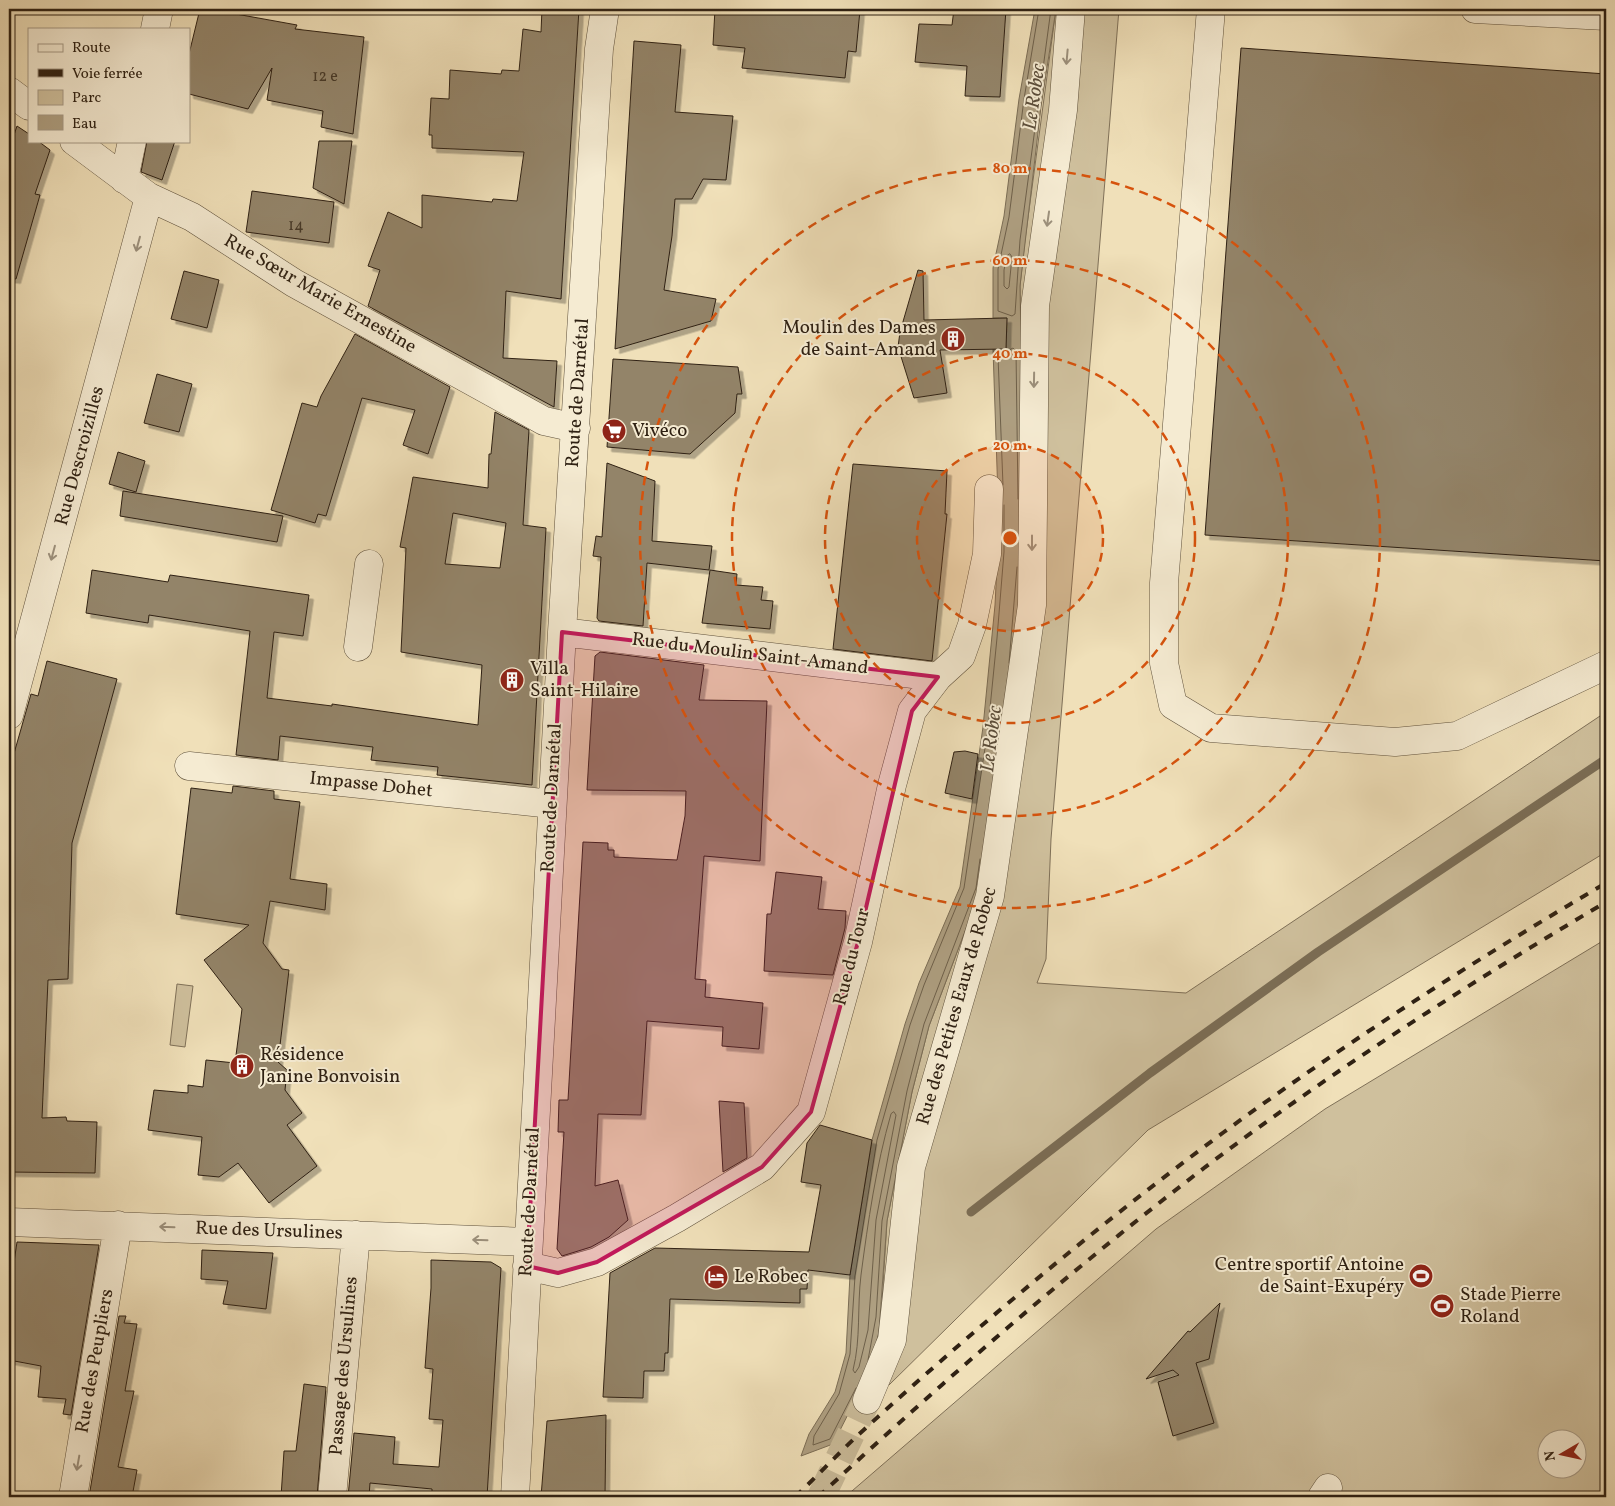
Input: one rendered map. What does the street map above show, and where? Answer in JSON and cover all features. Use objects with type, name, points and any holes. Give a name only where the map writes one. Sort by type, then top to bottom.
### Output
[{"type":"street","points":[[155,28],[159,9]]},
{"type":"street","name":"Route de Darnétal","points":[[514,1497],[562,632],[598,49],[605,9]]},
{"type":"street","name":"Rue des Petites Eaux de Robec","points":[[867,1400],[892,1340],[910,1167],[990,896],[1032,605],[1035,306],[1063,110],[1071,9]]},
{"type":"street","points":[[1211,9],[1164,583],[1164,663],[1173,704],[1211,728],[1396,742],[1457,736],[1606,665]]},
{"type":"street","points":[[1475,9],[1606,16]]},
{"type":"street","points":[[9,91],[28,105]]},
{"type":"street","name":"Rue Sœur Marie Ernestine","points":[[75,142],[149,197],[192,217],[294,283],[544,421],[576,428]]},
{"type":"street","points":[[124,179],[132,142]]},
{"type":"street","name":"Rue Descroizilles","points":[[9,715],[149,197]]},
{"type":"street","name":"Rue du Tour","points":[[527,1254],[558,1273],[597,1262],[677,1218],[762,1167],[811,1112],[858,942],[892,786],[912,711],[938,677],[961,656],[972,625],[987,554],[989,489]]},
{"type":"street","points":[[358,646],[369,564]]},
{"type":"street","name":"Rue du Moulin Saint-Amand","points":[[562,632],[938,677]]},
{"type":"street","name":"Impasse Dohet","points":[[189,766],[552,804]]},
{"type":"street","name":"Rue des Ursulines","points":[[9,1222],[356,1235],[527,1254]]},
{"type":"street","name":"Rue des Peupliers","points":[[72,1497],[118,1225]]},
{"type":"street","name":"Passage des Ursulines","points":[[332,1497],[356,1235]]},
{"type":"highlighted area","points":[[562,632],[938,677],[912,711],[858,942],[811,1112],[762,1167],[597,1262],[558,1273],[527,1266]]},
{"type":"green space","points":[[1056,9],[1119,9],[1051,839],[1046,959],[1037,983],[1186,993],[1606,712],[1606,852],[1148,1130],[889,1385],[875,1350],[881,1318],[887,1221],[912,1092],[929,1026],[981,889],[1020,328],[1020,286]]},
{"type":"green space","name":"Centre sportif Antoine de Saint-Exupéry","points":[[1606,939],[1606,1497],[845,1497],[1156,1229],[1325,1109]]},
{"type":"green space","points":[[177,984],[193,986],[185,1047],[170,1045]]},
{"type":"water","points":[[1035,9],[1056,9],[1041,107],[1020,286],[1023,460],[1019,603],[981,889],[929,1026],[912,1092],[887,1221],[879,1331],[870,1371],[833,1444],[801,1456],[809,1434],[835,1392],[846,1353],[850,1275],[872,1140],[905,1024],[919,983],[960,887],[983,727],[995,605],[999,527],[993,349],[1006,349],[1007,318],[993,318],[993,268],[1004,216],[1019,99]]},
{"type":"building","points":[[200,9],[237,9],[236,14],[297,25],[295,29],[364,37],[353,134],[321,127],[323,111],[267,100],[272,68],[248,109],[190,94],[190,50]]},
{"type":"building","points":[[542,9],[579,9],[561,299],[506,291],[503,358],[557,361],[554,407],[368,306],[380,270],[368,266],[388,212],[422,228],[422,195],[492,202],[493,199],[517,201],[524,152],[432,148],[432,135],[429,135],[431,98],[449,99],[450,70],[501,74],[502,70],[519,71],[523,29],[541,32]]},
{"type":"building","points":[[715,9],[860,10],[856,52],[848,51],[845,78],[742,68],[745,48],[713,45]]},
{"type":"building","points":[[954,9],[1006,9],[1000,97],[965,96],[967,66],[915,62],[919,24],[952,25]]},
{"type":"building","points":[[634,41],[681,45],[675,112],[733,116],[726,180],[703,179],[692,199],[675,199],[664,290],[716,299],[711,321],[615,349]]},
{"type":"building","points":[[1241,48],[1606,74],[1606,561],[1205,535]]},
{"type":"building","points":[[17,126],[28,133],[28,142],[39,142],[50,150],[35,194],[40,195],[16,279],[9,278],[9,150]]},
{"type":"building","points":[[319,141],[352,141],[344,204],[313,188]]},
{"type":"building","points":[[147,142],[175,142],[162,180],[141,172]]},
{"type":"building","points":[[252,191],[334,202],[329,243],[246,232]]},
{"type":"building","name":"Moulin des Dames de Saint-Amand","points":[[918,270],[923,271],[924,320],[1007,318],[1006,349],[940,350],[947,393],[914,398],[898,347],[900,332]]},
{"type":"building","points":[[184,271],[219,280],[207,328],[171,319]]},
{"type":"building","points":[[355,334],[450,387],[428,454],[403,445],[415,410],[362,398],[326,516],[318,514],[315,523],[271,510],[302,403],[317,407],[321,396]]},
{"type":"building","points":[[613,359],[738,367],[742,394],[737,394],[735,413],[690,454],[607,447]]},
{"type":"building","points":[[157,374],[192,384],[179,432],[144,423]]},
{"type":"building","points":[[495,412],[529,430],[523,525],[546,528],[532,785],[437,775],[438,767],[371,760],[373,747],[280,736],[278,760],[236,755],[250,631],[149,615],[148,623],[86,613],[92,570],[168,582],[170,575],[309,595],[303,636],[274,632],[267,698],[332,706],[332,704],[478,725],[482,665],[401,652],[406,548],[400,547],[413,477],[488,488],[489,454],[491,454]],"holes":[[[453,513],[506,523],[500,568],[445,564]]]},
{"type":"building","points":[[118,452],[145,461],[136,492],[109,484]]},
{"type":"building","points":[[607,463],[655,481],[652,541],[712,546],[709,570],[647,563],[643,626],[599,621],[597,618],[601,557],[593,556],[596,536],[602,537]]},
{"type":"building","points":[[853,464],[947,471],[945,514],[947,514],[932,661],[833,649]]},
{"type":"building","points":[[123,491],[283,516],[277,542],[120,516]]},
{"type":"building","points":[[710,570],[737,574],[736,585],[763,587],[761,600],[773,601],[770,629],[702,623]]},
{"type":"building","points":[[600,652],[704,665],[699,700],[767,701],[760,861],[704,856],[695,979],[706,980],[705,997],[763,1003],[759,1049],[722,1046],[723,1027],[647,1021],[641,1115],[598,1114],[595,1186],[618,1180],[628,1220],[609,1237],[591,1247],[562,1256],[557,1249],[564,1132],[558,1132],[559,1100],[568,1100],[583,842],[608,843],[608,850],[614,850],[614,857],[677,860],[685,816],[686,791],[587,790],[595,656]]},
{"type":"building","points":[[47,661],[117,679],[72,843],[68,979],[48,980],[42,1118],[66,1117],[67,1121],[97,1122],[95,1173],[9,1172],[9,943],[13,853],[9,853],[9,771],[31,694],[38,696]]},
{"type":"building","points":[[965,751],[978,754],[972,799],[945,793],[954,752]]},
{"type":"building","points":[[233,786],[274,791],[274,799],[300,802],[290,879],[327,884],[325,910],[270,901],[263,943],[282,969],[289,970],[278,1062],[287,1070],[285,1090],[302,1113],[287,1125],[317,1166],[269,1203],[238,1163],[219,1177],[198,1175],[202,1137],[148,1130],[154,1090],[188,1093],[188,1085],[203,1087],[206,1060],[235,1063],[242,1009],[204,960],[249,925],[176,914],[191,788],[232,793]]},
{"type":"building","points":[[776,872],[822,877],[818,909],[846,911],[845,928],[833,975],[764,971],[767,914],[771,914]]},
{"type":"building","points":[[719,1101],[744,1103],[747,1158],[723,1172]]},
{"type":"building","points":[[820,1125],[872,1140],[850,1275],[808,1270],[807,1289],[800,1289],[800,1303],[670,1299],[668,1353],[665,1353],[664,1371],[644,1371],[643,1398],[603,1397],[610,1273],[655,1248],[809,1252],[821,1185],[801,1182],[807,1143]]},
{"type":"building","points":[[17,1242],[99,1245],[71,1415],[63,1414],[66,1399],[38,1397],[41,1366],[9,1360],[9,1296]]},
{"type":"building","points":[[202,1250],[273,1253],[266,1309],[223,1304],[228,1281],[201,1279]]},
{"type":"building","points":[[431,1260],[491,1262],[501,1268],[487,1497],[432,1494],[432,1489],[370,1483],[369,1497],[348,1497],[354,1433],[395,1437],[393,1464],[439,1467],[443,1420],[429,1419],[433,1369],[425,1368],[431,1288]]},
{"type":"building","points":[[1220,1303],[1209,1359],[1196,1363],[1214,1423],[1173,1436],[1158,1382],[1179,1375],[1173,1370],[1146,1379],[1188,1331],[1190,1332]]},
{"type":"building","points":[[119,1316],[126,1316],[124,1323],[137,1324],[125,1391],[134,1391],[118,1467],[137,1470],[132,1497],[89,1497]]},
{"type":"building","points":[[304,1384],[326,1387],[317,1497],[281,1497],[284,1451],[296,1451]]},
{"type":"building","points":[[606,1415],[605,1497],[541,1497],[547,1421]]},
{"type":"waterway","points":[[971,1212],[1150,1073],[1318,952],[1606,759]]},
{"type":"tunnel","points":[[821,1497],[867,1400]]},
{"type":"railway","points":[[795,1497],[857,1436],[1037,1279],[1224,1132],[1364,1034],[1508,942],[1606,883]]},
{"type":"railway","points":[[818,1497],[1007,1328],[1204,1168],[1301,1097],[1401,1029],[1606,902]]},
{"type":"place","name":"Moulin des Dames de Saint-Amand","points":[[953,339]]},
{"type":"place","name":"Vivéco","points":[[614,431]]},
{"type":"place","name":"Villa Saint-Hilaire","points":[[512,680]]},
{"type":"place","name":"Résidence Janine Bonvoisin","points":[[242,1066]]},
{"type":"place","name":"Centre sportif Antoine de Saint-Exupéry","points":[[1421,1276]]},
{"type":"place","name":"Le Robec","points":[[716,1277]]},
{"type":"place","name":"Stade Pierre Roland","points":[[1442,1306]]}]
